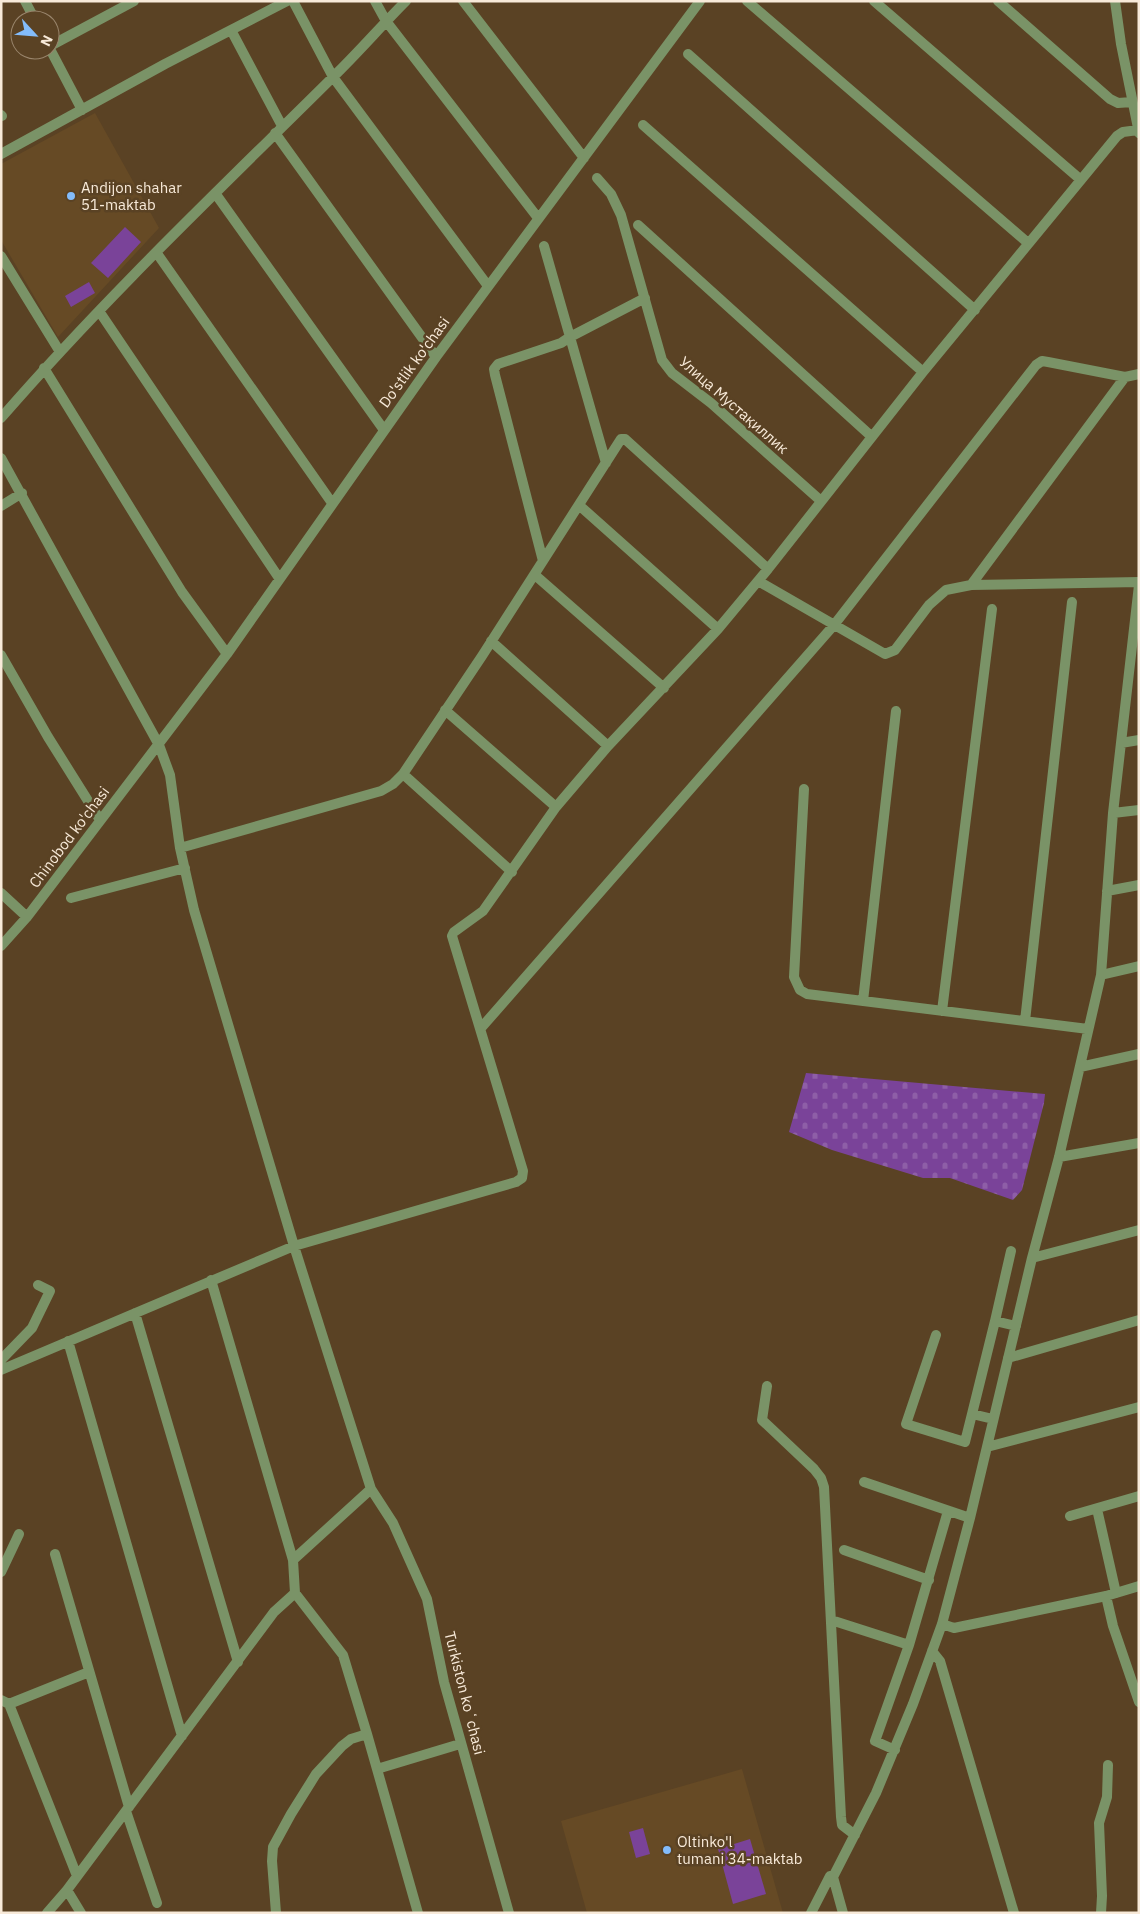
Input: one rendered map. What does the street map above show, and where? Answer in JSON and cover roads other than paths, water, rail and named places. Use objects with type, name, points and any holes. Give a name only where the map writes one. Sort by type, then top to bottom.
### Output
[{"type":"street","points":[[60,42],[134,1]]},
{"type":"street","points":[[1,154],[165,64],[287,1]]},
{"type":"street","points":[[293,1],[333,77],[488,286]]},
{"type":"street","points":[[375,1],[386,21],[538,218]]},
{"type":"street","points":[[1,418],[44,368],[156,252],[333,77],[406,1]]},
{"type":"street","points":[[463,1],[584,158]]},
{"type":"street","name":"Do'stlik ko'chasi","points":[[159,745],[227,654],[436,357],[700,1]]},
{"type":"street","points":[[747,1],[1028,243]]},
{"type":"street","points":[[874,1],[1081,180]]},
{"type":"street","points":[[998,1],[1110,98],[1118,103],[1132,102]]},
{"type":"street","points":[[1,1370],[294,1246],[508,1184],[522,1178],[523,1172],[452,936],[457,928],[483,911],[556,807],[608,746],[718,630],[871,436],[1117,136],[1123,132],[1138,132],[1121,44],[1115,1]]},
{"type":"street","points":[[231,30],[278,130],[436,357]]},
{"type":"street","points":[[688,54],[975,310]]},
{"type":"street","points":[[57,60],[82,110]]},
{"type":"street","points":[[643,124],[923,372]]},
{"type":"street","name":"Улица Мустақиллик","points":[[597,178],[611,194],[621,215],[662,360],[672,373],[711,403],[821,501]]},
{"type":"street","points":[[215,193],[384,430]]},
{"type":"street","points":[[638,225],[871,436]]},
{"type":"street","points":[[544,246],[606,463]]},
{"type":"street","points":[[156,252],[332,503]]},
{"type":"street","points":[[1,256],[60,352]]},
{"type":"street","points":[[544,561],[494,369],[498,364],[562,343],[645,298]]},
{"type":"street","points":[[99,311],[279,578]]},
{"type":"street","points":[[481,1028],[834,625],[1036,365],[1042,361],[1125,377],[1139,374]]},
{"type":"street","points":[[44,368],[182,592],[227,654]]},
{"type":"street","points":[[971,585],[1125,377]]},
{"type":"street","points":[[180,848],[381,791],[393,784],[403,774],[535,575],[621,439],[625,439],[768,569]]},
{"type":"street","name":"Turkiston koʻchasi","points":[[1,458],[22,493],[159,745],[170,775],[180,848],[194,910],[294,1246],[372,1489],[393,1522],[428,1599],[444,1682],[509,1913]]},
{"type":"street","points":[[1,506],[22,493]]},
{"type":"street","points":[[580,506],[718,630]]},
{"type":"street","points":[[535,575],[664,688]]},
{"type":"street","points":[[758,581],[885,654],[895,650],[929,605],[946,590],[971,585],[1139,584],[1134,666],[1121,743],[1101,975],[1059,1157],[1032,1258],[970,1518],[942,1624],[895,1750],[855,1835],[833,1877],[830,1876],[811,1913]]},
{"type":"street","points":[[1025,1021],[1072,602]]},
{"type":"street","points":[[942,1011],[992,609]]},
{"type":"street","points":[[491,641],[608,746]]},
{"type":"street","points":[[1,655],[48,737],[100,820]]},
{"type":"street","points":[[445,710],[556,807]]},
{"type":"street","points":[[863,1001],[896,711]]},
{"type":"street","points":[[1121,743],[1139,740]]},
{"type":"street","name":"Chinobod ko'chasi","points":[[1,946],[27,917],[159,745]]},
{"type":"street","points":[[403,774],[512,872]]},
{"type":"street","points":[[804,789],[794,977],[800,990],[807,994],[1088,1029]]},
{"type":"street","points":[[1114,814],[1139,810]]},
{"type":"street","points":[[71,898],[185,868]]},
{"type":"street","points":[[1108,891],[1139,885]]},
{"type":"street","points":[[1,893],[27,917]]},
{"type":"street","points":[[1101,975],[1139,966]]},
{"type":"street","points":[[1080,1067],[1139,1054]]},
{"type":"street","points":[[1059,1157],[1139,1143]]},
{"type":"street","points":[[1032,1258],[1139,1230]]},
{"type":"street","points":[[936,1335],[906,1424],[965,1442],[1011,1251]]},
{"type":"street","points":[[211,1280],[293,1560],[294,1593],[343,1655],[418,1913]]},
{"type":"street","points":[[1,1360],[32,1328],[50,1292],[38,1284]]},
{"type":"street","points":[[135,1313],[238,1662]]},
{"type":"street","points":[[1008,1358],[1139,1320]]},
{"type":"street","points":[[995,1321],[1016,1326]]},
{"type":"street","points":[[68,1341],[182,1736]]},
{"type":"street","points":[[766,1386],[762,1420],[814,1469],[821,1478],[824,1487],[841,1817],[842,1825],[855,1835]]},
{"type":"street","points":[[987,1447],[1139,1407]]},
{"type":"street","points":[[972,1414],[994,1419]]},
{"type":"street","points":[[864,1482],[970,1518]]},
{"type":"street","points":[[293,1560],[372,1489]]},
{"type":"street","points":[[1070,1516],[1139,1496]]},
{"type":"street","points":[[1097,1508],[1116,1593]]},
{"type":"street","points":[[895,1750],[875,1741],[929,1580],[948,1511]]},
{"type":"street","points":[[1,1572],[19,1534]]},
{"type":"street","points":[[844,1550],[929,1580]]},
{"type":"street","points":[[55,1554],[127,1809],[157,1903]]},
{"type":"street","points":[[942,1624],[954,1628],[1106,1596],[1139,1586]]},
{"type":"street","points":[[47,1913],[67,1890],[274,1612],[294,1593]]},
{"type":"street","points":[[1106,1596],[1113,1626],[1139,1702]]},
{"type":"street","points":[[831,1620],[908,1644]]},
{"type":"street","points":[[932,1651],[940,1661],[1014,1913]]},
{"type":"street","points":[[77,1876],[5,1702],[89,1672]]},
{"type":"street","points":[[276,1913],[272,1861],[273,1847],[303,1793],[333,1753],[346,1742],[367,1734]]},
{"type":"street","points":[[377,1769],[460,1744]]},
{"type":"street","points":[[1101,1913],[1099,1823],[1107,1797],[1108,1765]]},
{"type":"street","points":[[833,1877],[844,1913]]},
{"type":"street","points":[[67,1890],[81,1913]]},
{"type":"place","name":"Andijon shahar 51-maktab","points":[[71,196]]},
{"type":"place","name":"Oltinko'l tumani 34-maktab","points":[[667,1850]]}]
